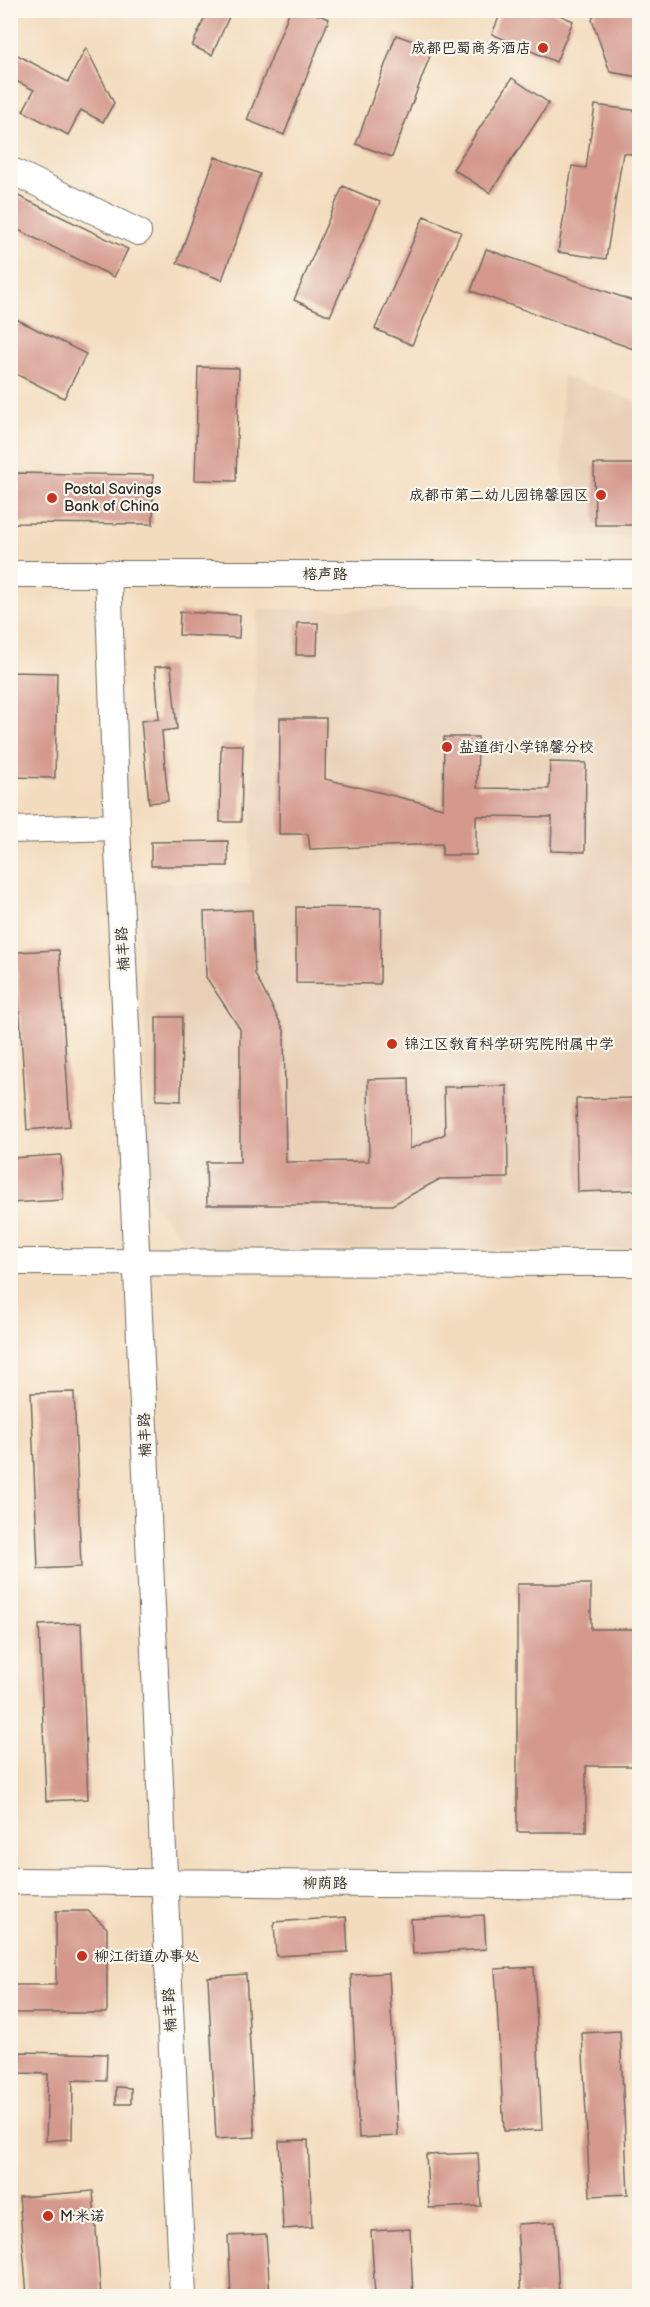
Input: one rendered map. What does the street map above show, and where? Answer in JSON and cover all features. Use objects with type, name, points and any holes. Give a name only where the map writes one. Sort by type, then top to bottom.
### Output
[{"type":"street","points":[[10,170],[138,232]]},
{"type":"street","name":"楠丰路","points":[[108,573],[117,826],[183,2296]]},
{"type":"street","name":"榕声路","points":[[10,574],[639,574]]},
{"type":"street","points":[[10,830],[117,826]]},
{"type":"street","points":[[10,1263],[639,1263]]},
{"type":"street","name":"柳荫路","points":[[10,1881],[639,1886]]},
{"type":"shaded area","name":"成都市第二幼儿园锦馨园区","points":[[562,376],[636,401],[640,453],[639,537],[562,537]]},
{"type":"shaded area","name":"锦江区教育科学研究院附属中学","points":[[257,609],[639,609],[639,1249],[192,1250],[150,1201],[140,882],[250,884]]},
{"type":"building","points":[[208,10],[232,10],[212,55],[192,46]]},
{"type":"building","points":[[290,10],[306,10],[329,19],[284,135],[247,120]]},
{"type":"building","name":"成都巴蜀商务酒店","points":[[502,10],[548,10],[573,21],[556,62],[492,34]]},
{"type":"building","points":[[596,10],[639,10],[639,77],[610,72],[592,20]]},
{"type":"building","points":[[396,35],[433,48],[392,157],[356,144]]},
{"type":"building","points":[[86,48],[114,103],[103,122],[81,110],[68,135],[23,111],[34,90],[10,78],[10,51],[68,82]]},
{"type":"building","points":[[512,78],[549,103],[490,193],[453,169]]},
{"type":"building","points":[[595,105],[639,111],[639,155],[623,153],[606,259],[558,252],[572,166],[586,168]]},
{"type":"building","points":[[215,157],[260,174],[222,280],[177,263]]},
{"type":"building","points":[[343,186],[380,202],[330,316],[294,300]]},
{"type":"building","points":[[10,192],[128,249],[114,277],[10,226]]},
{"type":"building","points":[[424,216],[461,232],[412,345],[375,329]]},
{"type":"building","points":[[486,249],[639,303],[639,351],[471,291]]},
{"type":"building","points":[[10,316],[86,354],[64,398],[10,371]]},
{"type":"building","points":[[198,367],[239,368],[236,481],[195,480]]},
{"type":"building","points":[[594,464],[639,464],[639,525],[595,525]]},
{"type":"building","points":[[10,473],[153,475],[153,524],[10,523]]},
{"type":"building","points":[[180,612],[240,615],[239,638],[179,635]]},
{"type":"building","points":[[297,623],[318,623],[317,655],[296,655]]},
{"type":"building","points":[[171,666],[177,729],[162,731],[168,801],[149,803],[141,721],[159,719],[155,667]]},
{"type":"building","points":[[10,672],[57,673],[55,778],[10,777]]},
{"type":"building","points":[[280,718],[326,718],[325,779],[443,808],[444,737],[478,737],[477,788],[549,789],[550,762],[586,763],[585,852],[551,851],[552,817],[476,816],[476,855],[442,855],[442,844],[310,849],[308,834],[279,834]]},
{"type":"building","points":[[221,745],[243,745],[241,822],[220,822]]},
{"type":"building","points":[[228,841],[228,866],[151,866],[151,842]]},
{"type":"building","points":[[296,907],[381,908],[380,984],[296,983]]},
{"type":"building","points":[[252,910],[255,974],[284,1030],[286,1162],[369,1161],[368,1079],[409,1078],[410,1149],[445,1134],[444,1087],[507,1086],[508,1178],[440,1179],[392,1205],[207,1205],[206,1162],[240,1162],[240,1029],[206,977],[204,912]]},
{"type":"building","points":[[59,950],[70,1126],[27,1130],[16,952]]},
{"type":"building","points":[[156,1017],[182,1017],[181,1101],[156,1100]]},
{"type":"building","points":[[639,1098],[639,1190],[578,1192],[576,1099]]},
{"type":"building","points":[[61,1155],[63,1200],[10,1203],[10,1158]]},
{"type":"building","points":[[74,1392],[81,1567],[38,1569],[31,1393]]},
{"type":"building","points":[[517,1584],[591,1584],[591,1629],[639,1629],[639,1766],[586,1766],[586,1832],[517,1832]]},
{"type":"building","points":[[81,1623],[88,1799],[46,1801],[39,1625]]},
{"type":"building","name":"柳江街道办事处","points":[[56,1911],[88,1911],[107,1928],[107,2013],[10,2013],[10,1985],[56,1985]]},
{"type":"building","points":[[484,1915],[486,1949],[413,1954],[411,1919]]},
{"type":"building","points":[[346,1917],[348,1952],[276,1956],[274,1922]]},
{"type":"building","points":[[534,1967],[542,2130],[504,2131],[495,1969]]},
{"type":"building","points":[[389,1973],[398,2136],[359,2138],[351,1975]]},
{"type":"building","points":[[246,1974],[255,2137],[216,2139],[208,1977]]},
{"type":"building","points":[[620,2031],[628,2194],[590,2196],[582,2033]]},
{"type":"building","points":[[20,2052],[107,2054],[106,2081],[73,2080],[72,2139],[46,2141],[48,2074],[20,2073]]},
{"type":"building","points":[[116,2087],[131,2088],[131,2104],[116,2104]]},
{"type":"building","points":[[308,2140],[312,2227],[283,2229],[279,2141]]},
{"type":"building","points":[[478,2153],[481,2206],[429,2208],[426,2155]]},
{"type":"building","points":[[93,2191],[101,2296],[27,2296],[19,2197]]},
{"type":"building","points":[[555,2222],[559,2296],[521,2296],[517,2224]]},
{"type":"building","points":[[410,2229],[413,2296],[375,2296],[371,2231]]},
{"type":"building","points":[[266,2234],[270,2296],[231,2296],[228,2236]]},
{"type":"place","name":"成都巴蜀商务酒店","points":[[543,48]]},
{"type":"place","name":"成都市第二幼儿园锦馨园区","points":[[601,495]]},
{"type":"place","name":"Postal Savings Bank of China","points":[[52,498]]},
{"type":"place","name":"盐道街小学锦馨分校","points":[[447,747]]},
{"type":"place","name":"锦江区教育科学研究院附属中学","points":[[392,1044]]},
{"type":"place","name":"柳江街道办事处","points":[[82,1956]]},
{"type":"place","name":"M·米诺","points":[[48,2216]]}]
